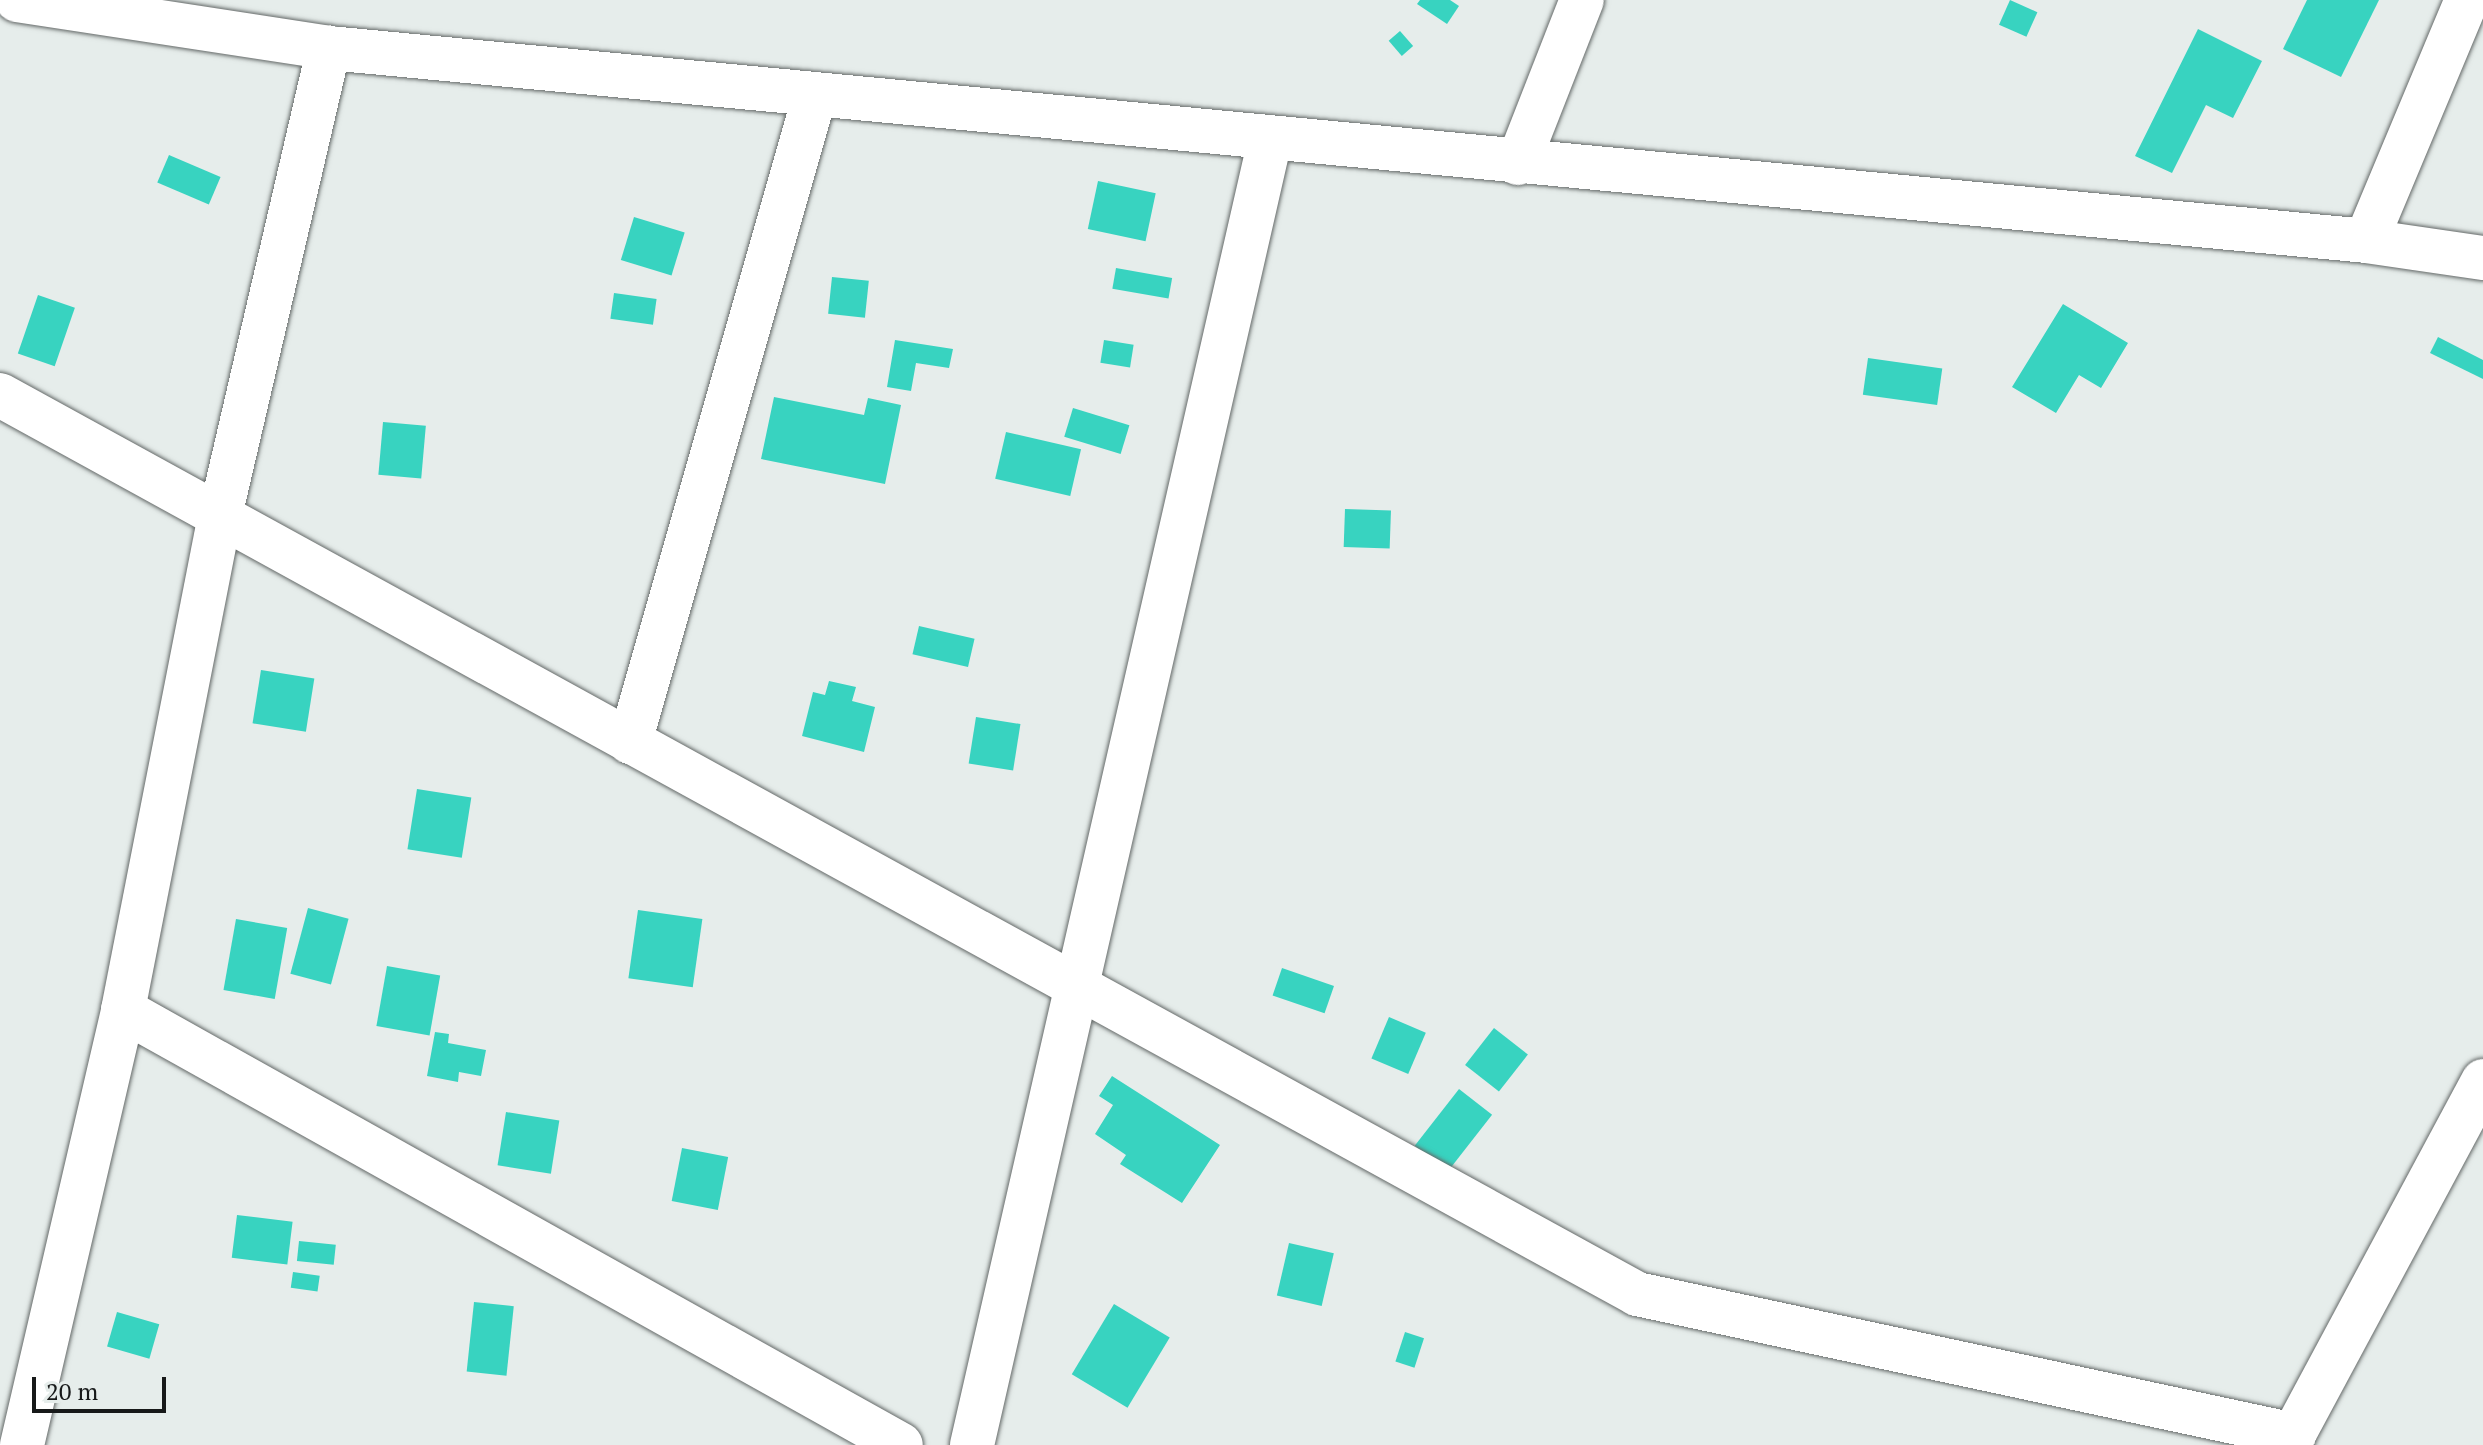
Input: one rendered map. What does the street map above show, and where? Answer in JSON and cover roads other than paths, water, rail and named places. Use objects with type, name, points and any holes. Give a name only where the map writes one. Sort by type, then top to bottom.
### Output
[{"type":"street","points":[[17,0],[329,48],[814,98],[2366,241],[2483,258]]},
{"type":"street","points":[[1518,163],[1582,0]]},
{"type":"street","points":[[2366,241],[2467,0]]},
{"type":"street","points":[[22,1445],[123,1010],[219,520],[329,48]]},
{"type":"street","points":[[630,742],[814,98]]},
{"type":"street","points":[[972,1445],[1270,140]]},
{"type":"street","points":[[0,395],[219,520],[1637,1294],[2291,1440],[2483,1081]]},
{"type":"street","points":[[123,1010],[901,1445]]}]
